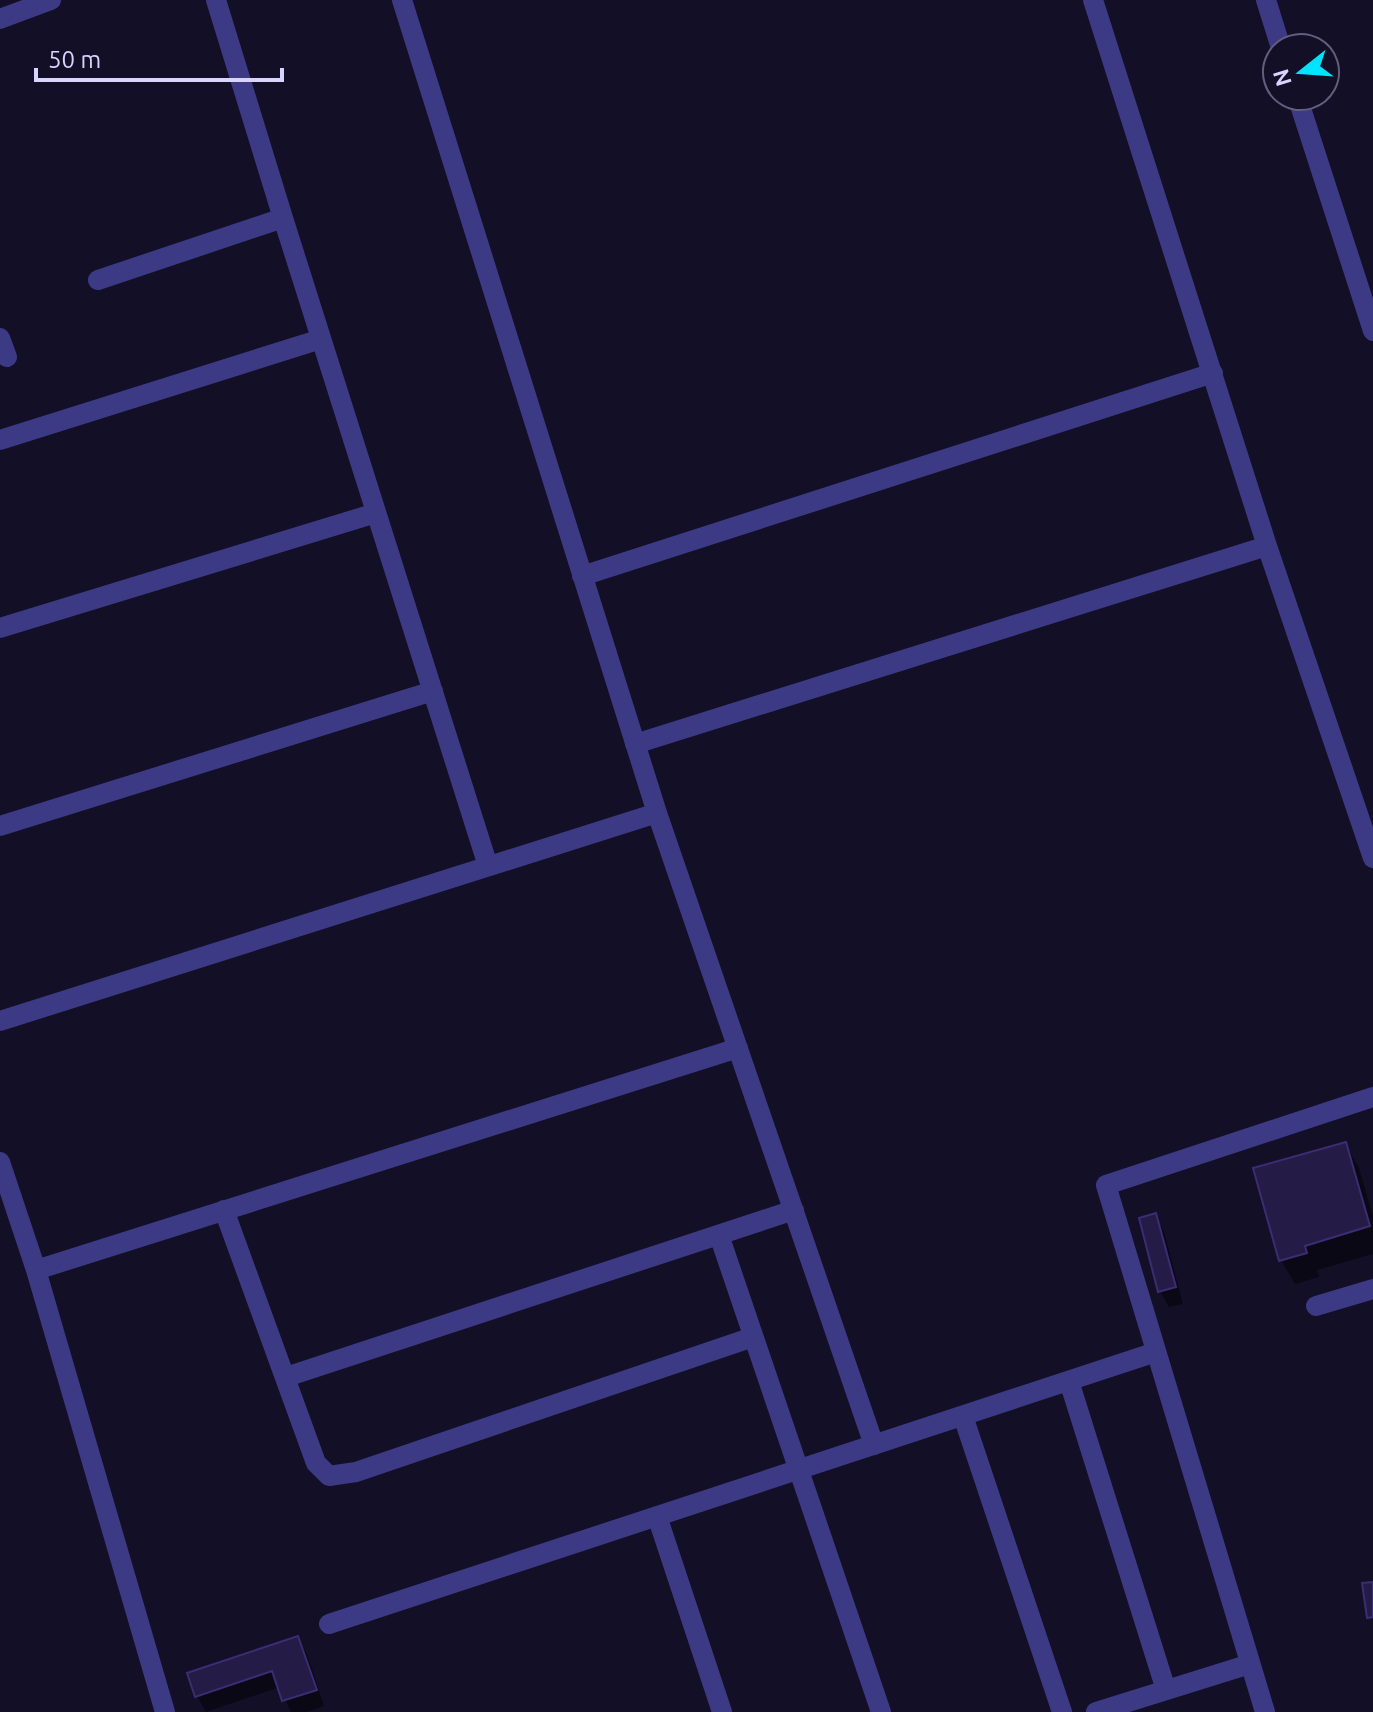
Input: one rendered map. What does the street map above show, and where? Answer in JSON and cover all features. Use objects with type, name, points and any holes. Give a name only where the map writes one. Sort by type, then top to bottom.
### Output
[{"type":"street","points":[[0,19],[51,0]]},
{"type":"street","points":[[216,0],[488,866]]},
{"type":"street","points":[[402,0],[657,813],[874,1445]]},
{"type":"street","points":[[1093,0],[1267,546],[1373,858]]},
{"type":"street","points":[[1266,0],[1276,32]]},
{"type":"street","points":[[1302,112],[1373,331]]},
{"type":"street","points":[[98,280],[283,218]]},
{"type":"street","points":[[0,440],[321,339]]},
{"type":"street","points":[[582,576],[1213,373]]},
{"type":"street","points":[[0,628],[376,513]]},
{"type":"street","points":[[635,744],[1267,546]]},
{"type":"street","points":[[0,826],[433,691]]},
{"type":"street","points":[[0,1021],[657,813]]},
{"type":"street","points":[[36,1270],[738,1048]]},
{"type":"street","points":[[1265,1712],[1106,1185],[1373,1097]]},
{"type":"street","points":[[0,1162],[36,1270],[165,1712]]},
{"type":"street","points":[[224,1210],[316,1463],[329,1476],[356,1472],[753,1337]]},
{"type":"street","points":[[286,1377],[794,1210]]},
{"type":"street","points":[[719,1235],[881,1712]]},
{"type":"street","points":[[1316,1306],[1373,1289]]},
{"type":"street","points":[[329,1624],[1156,1352]]},
{"type":"street","points":[[1069,1381],[1166,1690]]},
{"type":"street","points":[[963,1416],[1062,1712]]},
{"type":"street","points":[[657,1516],[722,1712]]},
{"type":"street","points":[[1096,1712],[1250,1664]]},
{"type":"building","points":[[1346,1142],[1370,1226],[1305,1246],[1307,1253],[1279,1261],[1253,1168]]},
{"type":"building","points":[[1156,1213],[1176,1287],[1158,1292],[1139,1218]]},
{"type":"building","points":[[1373,1582],[1373,1617],[1367,1618],[1362,1583]]},
{"type":"building","points":[[298,1636],[317,1690],[282,1701],[272,1671],[195,1697],[187,1673]]}]
